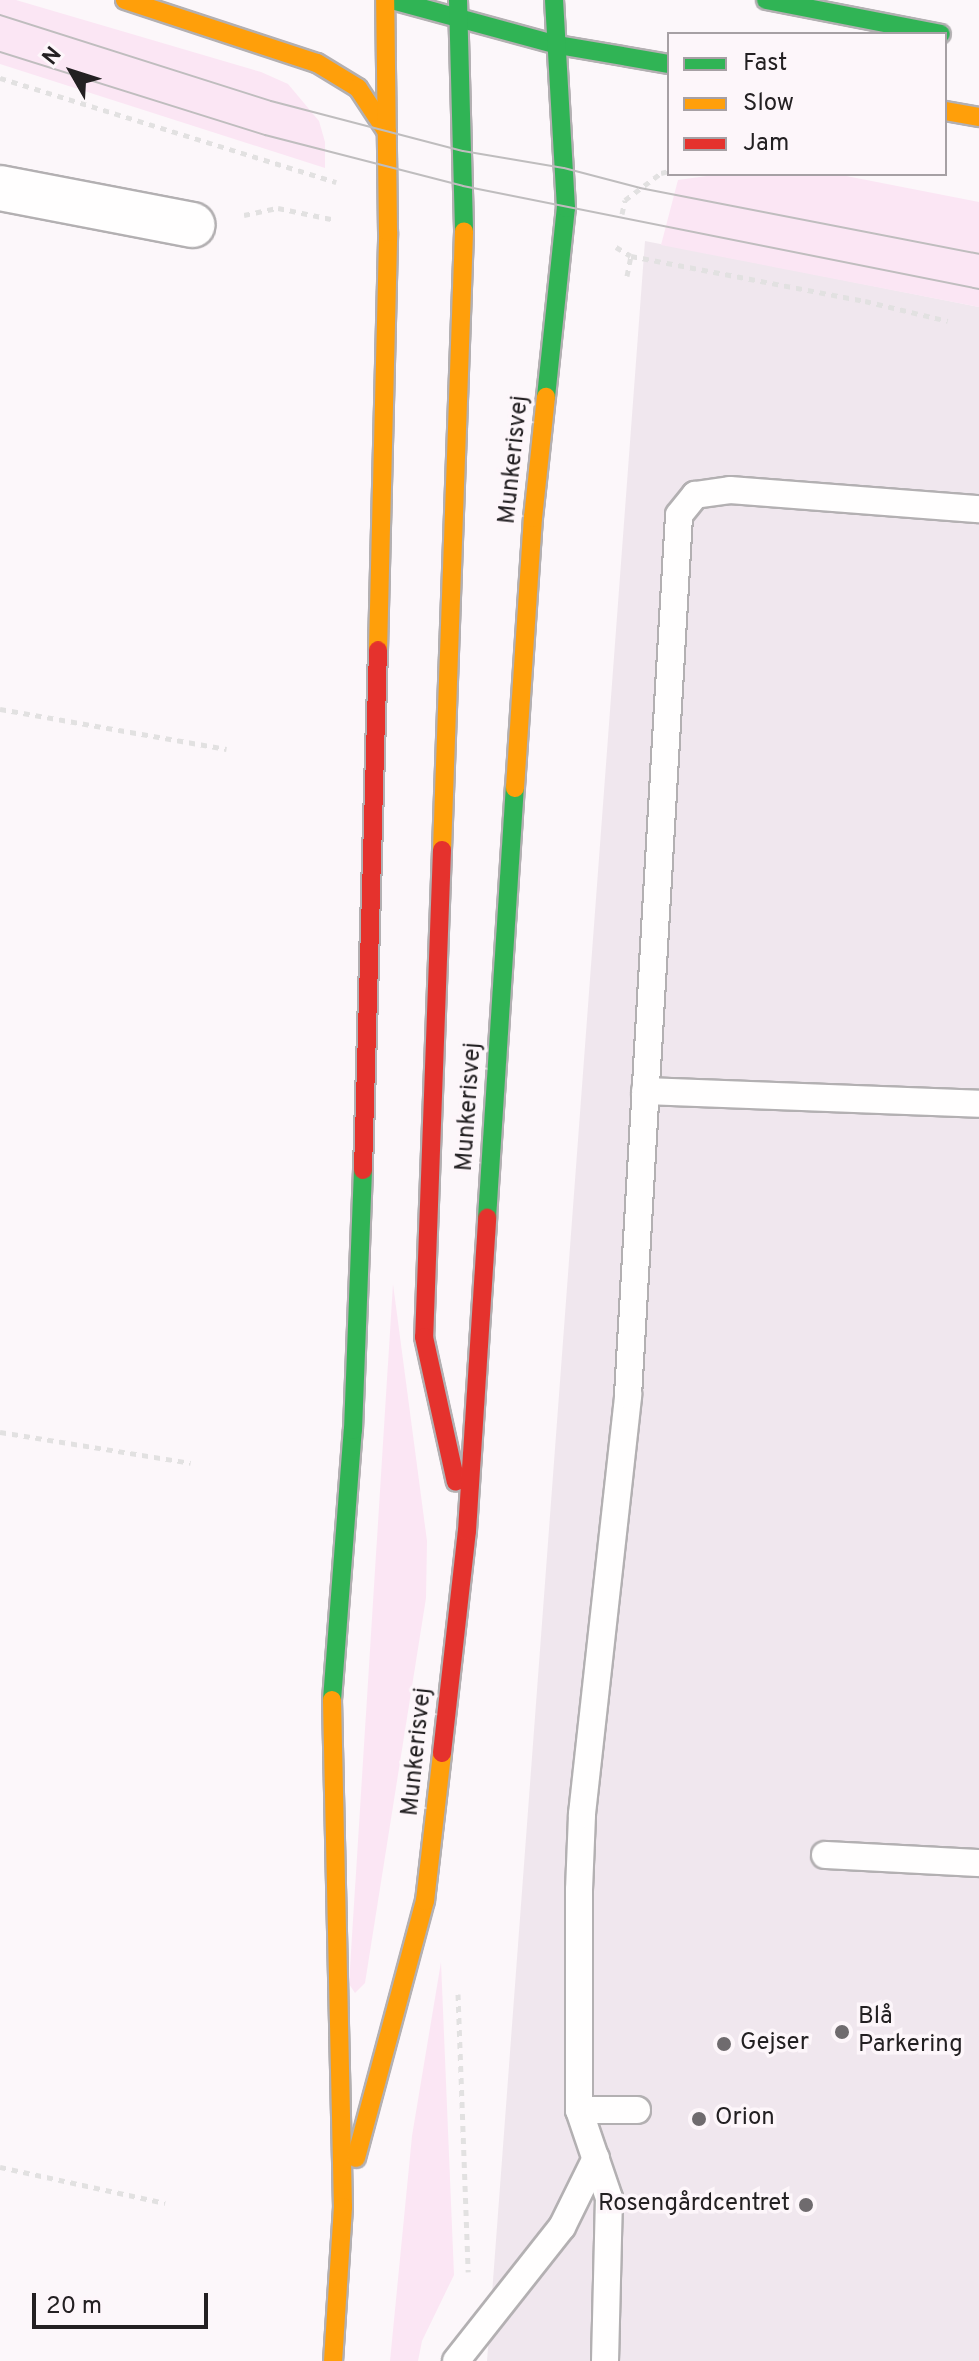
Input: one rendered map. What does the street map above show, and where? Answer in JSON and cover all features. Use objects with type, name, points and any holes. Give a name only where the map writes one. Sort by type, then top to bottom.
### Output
[{"type":"main road","points":[[125,0],[271,45],[317,63],[358,88],[387,132]]},
{"type":"main road","name":"Munkerisvej","points":[[333,2361],[343,2207],[331,1711],[353,1430],[363,1190],[388,232],[385,0]]},
{"type":"main road","points":[[392,0],[460,8],[558,45],[667,64]]},
{"type":"main road","name":"Munkerisvej","points":[[343,2207],[425,1901],[467,1531],[533,518],[566,208],[554,0]]},
{"type":"main road","points":[[766,0],[931,32]]},
{"type":"main road","points":[[460,8],[464,248],[424,1337],[467,1531]]},
{"type":"main road","points":[[540,22],[558,45]]},
{"type":"main road","points":[[947,111],[979,117]]},
{"type":"street","points":[[0,188],[192,225]]},
{"type":"lane","points":[[605,2361],[609,2198],[579,2110],[582,1814],[628,1395],[679,515],[687,502],[705,491],[730,490],[979,509]]},
{"type":"lane","points":[[645,1091],[979,1104]]},
{"type":"lane","points":[[825,1855],[979,1863]]},
{"type":"lane","points":[[579,2110],[637,2110]]},
{"type":"lane","points":[[462,2354],[562,2227],[596,2158]]},
{"type":"path","points":[[0,78],[388,196]]},
{"type":"path","points":[[192,225],[278,208],[388,232]]},
{"type":"path","points":[[616,247],[631,256],[851,298],[948,321]]},
{"type":"path","points":[[627,276],[631,256]]},
{"type":"path","points":[[0,709],[226,749]]},
{"type":"path","points":[[0,1432],[191,1463]]},
{"type":"path","points":[[458,1992],[468,2196],[462,2354]]},
{"type":"path","points":[[0,2167],[165,2203]]},
{"type":"shaded area","points":[[0,0],[16,0],[261,72],[288,84],[319,121],[325,142],[325,168],[0,64]]},
{"type":"shaded area","points":[[707,176],[846,176],[979,202],[979,307],[661,245],[678,180]]},
{"type":"shaded area","points":[[645,241],[979,307],[979,2361],[487,2361]]},
{"type":"shaded area","points":[[393,1284],[427,1541],[426,1598],[365,1983],[355,1993],[349,1984]]},
{"type":"shaded area","points":[[441,1962],[454,2275],[422,2341],[418,2361],[390,2361],[412,2136]]},
{"type":"tram line","points":[[0,15],[271,101],[463,151],[564,168],[640,188],[979,254]]},
{"type":"tram line","points":[[0,52],[265,135],[463,186],[979,289]]},
{"type":"traffic: fast","points":[[392,0],[558,45],[667,64]]},
{"type":"traffic: fast","points":[[458,0],[464,231]]},
{"type":"traffic: fast","points":[[546,397],[566,208],[554,0]]},
{"type":"traffic: fast","points":[[766,0],[931,32]]},
{"type":"traffic: fast","points":[[487,1218],[515,788]]},
{"type":"traffic: fast","points":[[332,1700],[353,1430],[363,1170]]},
{"type":"traffic: slow","points":[[125,0],[317,63],[358,88],[387,132]]},
{"type":"traffic: slow","points":[[378,650],[388,232],[385,0]]},
{"type":"traffic: slow","points":[[947,111],[979,117]]},
{"type":"traffic: slow","points":[[442,850],[464,231]]},
{"type":"traffic: slow","points":[[515,788],[533,518],[546,397]]},
{"type":"traffic: slow","points":[[332,1700],[343,2207],[333,2361]]},
{"type":"traffic: slow","points":[[356,2158],[425,1901],[442,1753]]},
{"type":"traffic: jam","points":[[363,1170],[378,650]]},
{"type":"traffic: jam","points":[[442,850],[424,1337],[456,1482]]},
{"type":"traffic: jam","points":[[442,1753],[467,1531],[487,1218]]},
{"type":"place","name":"Blå Parkering","points":[[842,2032]]},
{"type":"place","name":"Gejser","points":[[724,2044]]},
{"type":"place","name":"Orion","points":[[699,2119]]},
{"type":"place","name":"Rosengårdcentret","points":[[806,2205]]}]
